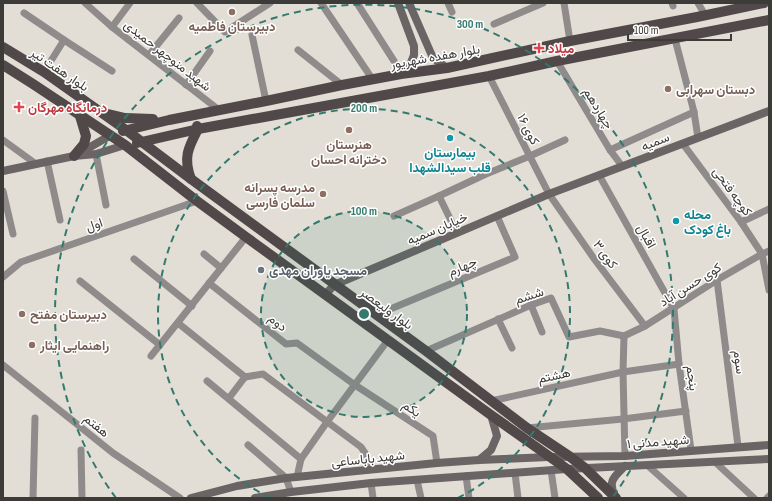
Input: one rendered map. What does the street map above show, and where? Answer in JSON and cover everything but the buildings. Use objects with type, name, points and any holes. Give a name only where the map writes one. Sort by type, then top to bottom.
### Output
[{"type":"main road","points":[[398,3],[414,46],[414,55],[410,65],[401,74]]},
{"type":"main road","points":[[409,3],[433,58],[447,68]]},
{"type":"main road","name":"بلوار هفده شهریور","points":[[111,135],[169,120],[401,74],[447,68],[570,41],[762,3]]},
{"type":"main road","points":[[701,16],[701,33]]},
{"type":"main road","points":[[3,170],[74,156],[96,154],[125,145],[198,129],[488,76],[557,61],[769,20]]},
{"type":"main road","name":"بلوار هفت تیر","points":[[3,47],[44,72],[141,142]]},
{"type":"main road","name":"بلوار هفت تیر","points":[[3,65],[125,145]]},
{"type":"main road","name":"سمیه","points":[[549,194],[769,111]]},
{"type":"main road","points":[[101,113],[125,118],[169,120]]},
{"type":"main road","points":[[191,179],[188,172],[187,152],[198,129],[194,115]]},
{"type":"main road","points":[[74,156],[84,144],[86,136],[80,116]]},
{"type":"main road","points":[[74,156],[111,135]]},
{"type":"main road","name":"بلوار ولیعصر","points":[[141,142],[426,351],[527,428],[569,456],[585,468],[616,498]]},
{"type":"main road","name":"بلوار ولیعصر","points":[[125,145],[197,201],[325,295],[567,469],[598,498]]},
{"type":"main road","name":"خیابان سمیه","points":[[334,284],[549,194]]},
{"type":"main road","points":[[325,295],[334,284]]},
{"type":"main road","points":[[479,460],[491,450],[497,436],[491,415]]},
{"type":"main road","name":"شهید مدنی ۱","points":[[549,457],[625,456],[769,444]]},
{"type":"main road","name":"شهید باباساعی","points":[[191,498],[237,486],[286,478],[437,463],[549,457]]},
{"type":"main road","name":"شهید مدنی ۱","points":[[567,469],[769,459]]},
{"type":"main road","points":[[616,498],[611,485],[612,480],[625,466]]},
{"type":"main road","name":"شهید باباساعی","points":[[255,498],[293,495],[371,483],[567,469]]},
{"type":"street","name":"شهبد منوچهر حمیدی","points":[[84,3],[112,27],[219,110]]},
{"type":"street","points":[[112,27],[130,3]]},
{"type":"street","points":[[197,3],[224,32],[270,3]]},
{"type":"street","points":[[321,3],[373,80]]},
{"type":"street","points":[[356,3],[394,61]]},
{"type":"street","points":[[448,3],[452,12]]},
{"type":"street","points":[[494,24],[543,3]]},
{"type":"street","points":[[564,3],[570,41]]},
{"type":"street","points":[[698,3],[701,16]]},
{"type":"street","points":[[24,13],[112,71]]},
{"type":"street","points":[[149,55],[179,18]]},
{"type":"street","points":[[252,35],[266,101]]},
{"type":"street","points":[[675,39],[694,112],[698,138]]},
{"type":"street","points":[[44,72],[64,40]]},
{"type":"street","points":[[298,50],[342,86]]},
{"type":"street","points":[[186,85],[210,51]]},
{"type":"street","name":"چهاردهم","points":[[557,61],[610,150],[622,166]]},
{"type":"street","name":"کوی ۱۶","points":[[488,76],[549,194]]},
{"type":"street","points":[[610,150],[694,112]]},
{"type":"street","points":[[3,140],[36,164]]},
{"type":"street","points":[[394,216],[565,140]]},
{"type":"street","name":"کوچه فتحی","points":[[683,144],[741,222],[762,254]]},
{"type":"street","name":"اول","points":[[96,154],[106,205]]},
{"type":"street","points":[[48,161],[60,220]]},
{"type":"street","name":"اقبال","points":[[599,175],[674,309]]},
{"type":"street","points":[[3,191],[13,234]]},
{"type":"street","name":"کوی ۳","points":[[549,194],[595,260],[645,326]]},
{"type":"street","points":[[439,196],[457,233]]},
{"type":"street","name":"اول","points":[[3,277],[21,262],[197,201]]},
{"type":"street","points":[[741,222],[769,209]]},
{"type":"street","name":"چهارم","points":[[376,315],[515,257],[497,216]]},
{"type":"street","points":[[151,356],[246,237]]},
{"type":"street","name":"کوی حسن آباد","points":[[624,336],[674,309],[717,280],[769,250]]},
{"type":"street","points":[[204,254],[221,268]]},
{"type":"street","points":[[762,254],[769,290]]},
{"type":"street","points":[[134,259],[192,306]]},
{"type":"street","name":"سوم","points":[[717,280],[738,446]]},
{"type":"street","points":[[80,281],[160,345]]},
{"type":"street","name":"دوم","points":[[209,284],[286,344],[297,343],[355,385]]},
{"type":"street","name":"ششم","points":[[426,351],[550,298],[569,337],[600,331],[624,336]]},
{"type":"street","points":[[531,305],[542,332]]},
{"type":"street","name":"پنجم","points":[[674,309],[679,364],[691,450]]},
{"type":"street","points":[[498,319],[512,348]]},
{"type":"street","points":[[178,322],[245,376],[264,374],[361,447],[365,453],[367,470]]},
{"type":"street","points":[[624,336],[622,372],[625,456]]},
{"type":"street","points":[[297,477],[301,459],[388,340]]},
{"type":"street","name":"هشتم","points":[[491,401],[622,372],[679,364]]},
{"type":"street","name":"هفتم","points":[[3,365],[113,453],[180,498]]},
{"type":"street","points":[[229,398],[245,376]]},
{"type":"street","points":[[207,380],[301,459]]},
{"type":"street","name":"یکم","points":[[355,385],[433,436],[437,463]]},
{"type":"street","points":[[527,428],[623,419],[686,411]]},
{"type":"street","points":[[32,498],[35,418]]},
{"type":"street","points":[[248,445],[286,478],[293,495]]},
{"type":"street","points":[[80,450],[82,498]]},
{"type":"street","points":[[715,462],[754,498]]},
{"type":"street","points":[[647,465],[684,498]]},
{"type":"street","points":[[551,470],[555,498]]},
{"type":"street","points":[[515,473],[518,498]]},
{"type":"street","points":[[466,476],[469,498]]},
{"type":"street","points":[[418,480],[421,498]]},
{"type":"street","points":[[371,483],[373,498]]},
{"type":"place","name":"دبیرستان فاطمیه","points":[[232,12]]},
{"type":"place","name":"میلاد","points":[[539,48]]},
{"type":"place","name":"دبستان سهرابی","points":[[668,89]]},
{"type":"place","name":"درمانگاه مهرگان","points":[[19,107]]},
{"type":"place","name":"هنرستان دخترانه احسان","points":[[349,130]]},
{"type":"place","name":"بیمارستان قلب سیدالشهدا","points":[[450,138]]},
{"type":"place","name":"مدرسه پسرانه سلمان فارسی","points":[[323,194]]},
{"type":"place","name":"محله باغ کودک","points":[[676,221]]},
{"type":"place","name":"مسجد یاوران مهدی","points":[[261,270]]},
{"type":"place","name":"دبیرستان مفتح","points":[[22,314]]},
{"type":"place","name":"راهنمایی ایثار","points":[[32,345]]}]
